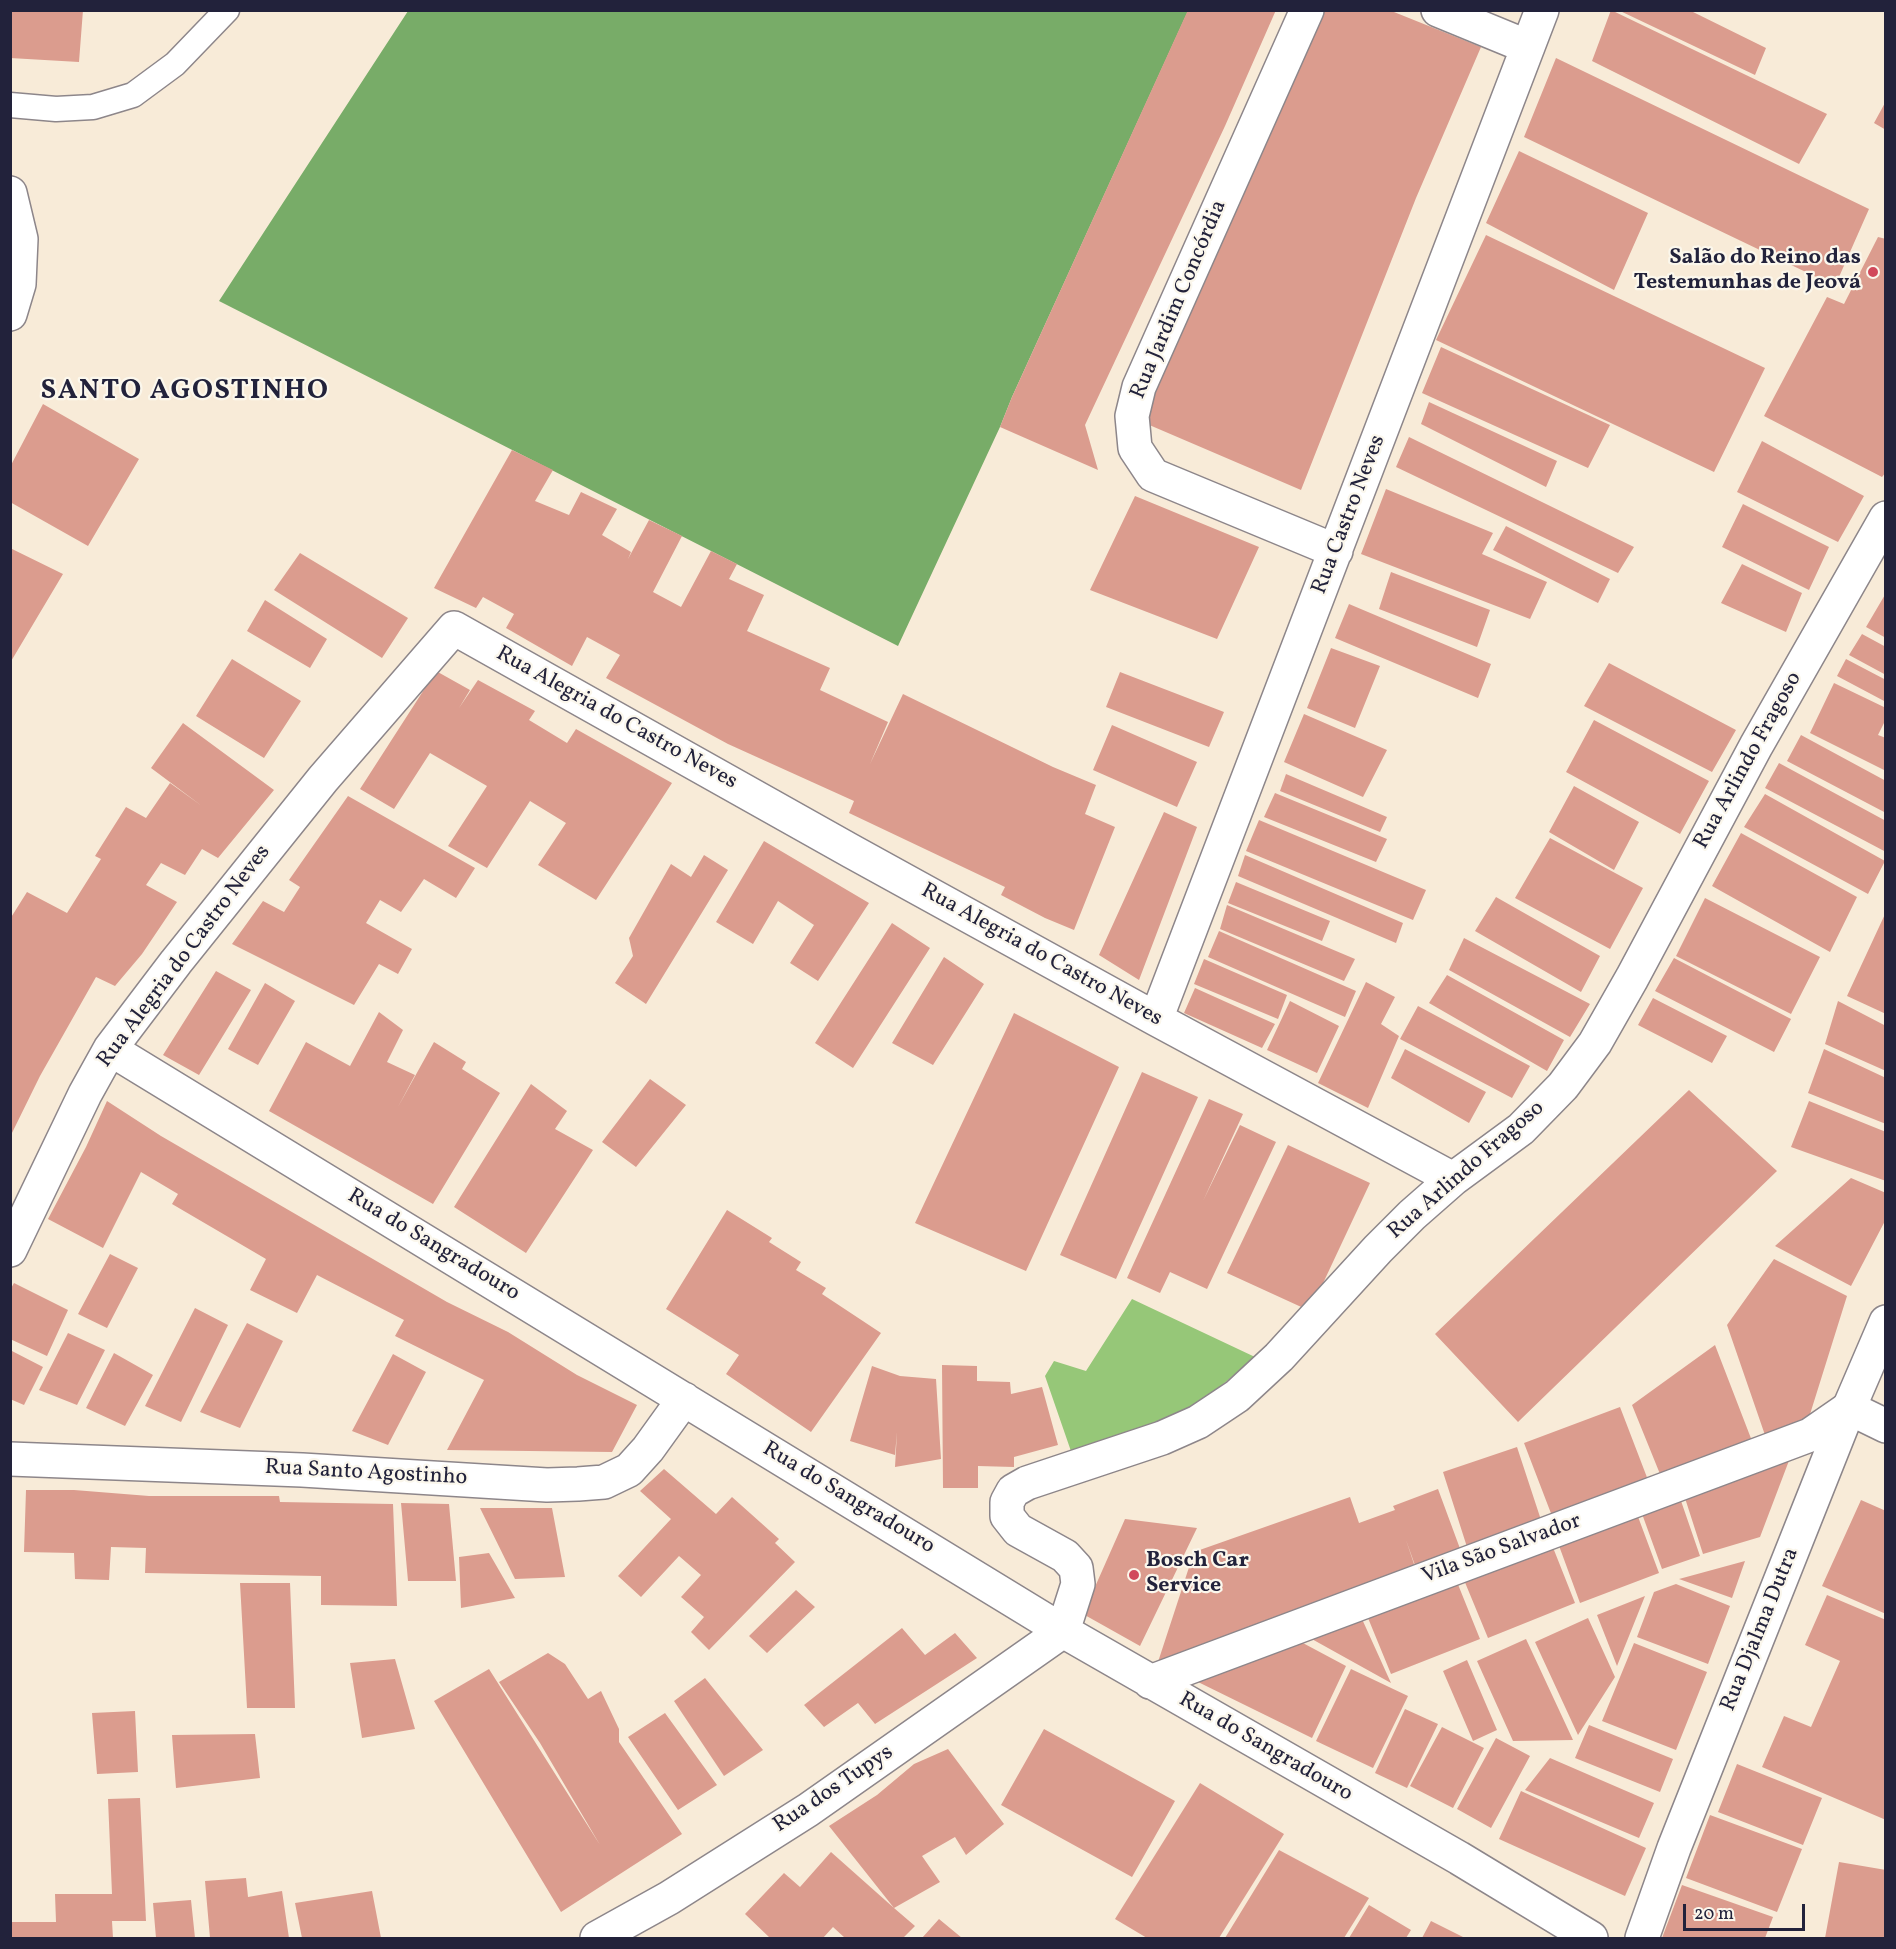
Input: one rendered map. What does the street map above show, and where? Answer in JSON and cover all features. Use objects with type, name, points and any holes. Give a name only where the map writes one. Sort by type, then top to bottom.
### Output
[{"type":"street","name":"Rua Jardim Concórdia","points":[[1307,10],[1139,387],[1132,416],[1135,448],[1153,475],[1336,551]]},
{"type":"street","points":[[1438,10],[1528,46]]},
{"type":"street","name":"Rua Castro Neves","points":[[1156,1019],[1542,10]]},
{"type":"street","points":[[10,193],[21,238],[19,284],[10,314]]},
{"type":"street","name":"Rua Arlindo Fragoso","points":[[1063,1630],[1078,1584],[1076,1568],[1065,1556],[1018,1530],[1012,1523],[1007,1516],[1007,1502],[1013,1491],[1027,1483],[1162,1438],[1198,1422],[1237,1396],[1279,1357],[1412,1215],[1453,1179],[1521,1129],[1563,1086],[1595,1043],[1632,978],[1756,746],[1886,518]]},
{"type":"street","name":"Rua Alegria do Castro Neves","points":[[10,1250],[85,1094],[110,1049],[176,962],[316,788],[454,628],[851,851],[1453,1179]]},
{"type":"street","name":"Rua do Sangradouro","points":[[110,1049],[1063,1630],[1459,1858],[1591,1938]]},
{"type":"street","name":"Rua Djalma Dutra","points":[[1642,1938],[1674,1848],[1849,1408],[1886,1323]]},
{"type":"street","name":"Rua Santo Agostinho","points":[[10,1459],[302,1470],[547,1485],[604,1482],[629,1470],[648,1449],[684,1399]]},
{"type":"street","points":[[1849,1408],[1886,1426]]},
{"type":"street","name":"Vila São Salvador","points":[[1150,1682],[1810,1435],[1849,1408]]},
{"type":"street","name":"Rua dos Tupys","points":[[597,1938],[669,1898],[808,1810],[1063,1630]]},
{"type":"lane","points":[[10,105],[56,108],[93,107],[133,95],[175,64],[227,10]]},
{"type":"green space","points":[[408,11],[1188,11],[1000,427],[898,646],[219,301]]},
{"type":"green space","points":[[1132,1299],[1255,1357],[1188,1414],[1073,1457],[1045,1376],[1054,1361],[1086,1371]]},
{"type":"building","points":[[10,10],[83,10],[79,62],[10,58]]},
{"type":"building","points":[[1188,10],[1276,10],[1225,126],[1085,425],[1098,470],[1000,427]]},
{"type":"building","points":[[1322,10],[1389,10],[1481,47],[1416,198],[1301,490],[1140,421],[1200,293]]},
{"type":"building","points":[[1611,10],[1827,114],[1799,164],[1592,61]]},
{"type":"building","points":[[1618,10],[1689,10],[1766,48],[1755,75]]},
{"type":"building","points":[[1556,58],[1869,209],[1835,286],[1524,137]]},
{"type":"building","points":[[1886,101],[1886,130],[1874,123]]},
{"type":"building","points":[[1519,151],[1648,213],[1614,290],[1486,223]]},
{"type":"building","points":[[1486,235],[1765,368],[1714,472],[1436,340]]},
{"type":"building","points":[[1878,237],[1886,239],[1886,472],[1882,477],[1764,416],[1827,297],[1844,304]]},
{"type":"building","points":[[1441,347],[1610,425],[1588,468],[1422,393]]},
{"type":"building","points":[[1429,402],[1557,461],[1546,487],[1421,424]]},
{"type":"building","points":[[43,404],[139,459],[88,546],[10,502],[10,467]]},
{"type":"building","points":[[1409,437],[1634,547],[1618,573],[1396,467]]},
{"type":"building","points":[[1762,441],[1864,496],[1838,542],[1737,492]]},
{"type":"building","points":[[512,450],[553,470],[535,501],[569,515],[581,492],[617,509],[602,535],[631,552],[628,559],[649,520],[682,536],[653,592],[681,607],[711,551],[737,564],[729,579],[764,595],[747,631],[830,668],[820,690],[888,722],[870,764],[903,694],[1053,767],[1096,785],[1085,814],[1115,827],[1074,930],[1001,895],[1005,887],[849,813],[854,801],[728,744],[606,678],[620,655],[587,637],[572,666],[506,628],[514,614],[483,597],[476,608],[434,588]]},
{"type":"building","points":[[1386,489],[1493,533],[1482,554],[1547,582],[1530,619],[1361,554]]},
{"type":"building","points":[[1135,496],[1259,547],[1217,639],[1090,590]]},
{"type":"building","points":[[1743,504],[1829,547],[1809,590],[1722,547]]},
{"type":"building","points":[[1506,526],[1610,579],[1598,603],[1493,550]]},
{"type":"building","points":[[10,548],[63,574],[10,663]]},
{"type":"building","points":[[300,553],[408,618],[382,658],[274,590]]},
{"type":"building","points":[[1742,564],[1802,593],[1786,632],[1721,603]]},
{"type":"building","points":[[1391,572],[1490,610],[1477,647],[1379,609]]},
{"type":"building","points":[[1886,593],[1886,638],[1866,627]]},
{"type":"building","points":[[265,600],[327,639],[310,668],[247,631]]},
{"type":"building","points":[[1349,604],[1491,664],[1478,698],[1335,638]]},
{"type":"building","points":[[1862,634],[1886,647],[1886,675],[1849,655]]},
{"type":"building","points":[[1331,648],[1380,666],[1355,728],[1307,708]]},
{"type":"building","points":[[232,659],[301,701],[264,758],[196,716]]},
{"type":"building","points":[[1846,659],[1886,680],[1886,702],[1837,676]]},
{"type":"building","points":[[1609,663],[1736,730],[1712,772],[1584,706]]},
{"type":"building","points":[[436,671],[470,690],[459,708],[478,680],[535,711],[529,720],[567,743],[576,729],[672,783],[596,900],[538,865],[566,823],[530,801],[487,868],[448,846],[487,786],[430,753],[394,809],[360,789]]},
{"type":"building","points":[[1120,672],[1224,712],[1209,747],[1106,707]]},
{"type":"building","points":[[1834,683],[1886,708],[1886,719],[1878,735],[1886,738],[1886,771],[1810,733]]},
{"type":"building","points":[[1304,714],[1387,750],[1363,797],[1284,762]]},
{"type":"building","points":[[1594,720],[1709,781],[1680,834],[1566,772]]},
{"type":"building","points":[[183,723],[274,790],[218,858],[202,849],[185,875],[161,863],[146,885],[177,902],[142,954],[115,986],[96,977],[40,1076],[10,1137],[10,919],[27,892],[67,913],[101,859],[95,856],[126,807],[146,818],[170,783],[202,806],[151,768]]},
{"type":"building","points":[[1112,725],[1197,762],[1177,807],[1093,770]]},
{"type":"building","points":[[1801,735],[1886,781],[1886,813],[1787,761]]},
{"type":"building","points":[[1779,763],[1886,821],[1886,852],[1765,788]]},
{"type":"building","points":[[1286,774],[1387,817],[1380,832],[1280,791]]},
{"type":"building","points":[[1574,786],[1639,822],[1614,870],[1549,832]]},
{"type":"building","points":[[1275,793],[1387,839],[1376,862],[1264,817]]},
{"type":"building","points":[[1765,794],[1885,861],[1868,894],[1744,827]]},
{"type":"building","points":[[348,796],[475,868],[456,898],[424,879],[401,912],[380,900],[366,923],[412,949],[398,974],[379,964],[354,1005],[232,944],[263,901],[284,912],[300,887],[289,880]]},
{"type":"building","points":[[1164,812],[1197,827],[1139,980],[1099,955]]},
{"type":"building","points":[[1259,820],[1426,890],[1413,920],[1246,851]]},
{"type":"building","points":[[1741,833],[1857,897],[1830,952],[1712,886]]},
{"type":"building","points":[[1550,838],[1643,888],[1610,949],[1515,898]]},
{"type":"building","points":[[764,841],[869,903],[818,981],[790,963],[814,925],[778,901],[753,944],[716,922]]},
{"type":"building","points":[[704,855],[728,870],[646,1004],[615,983],[633,956],[629,938],[671,864],[691,877]]},
{"type":"building","points":[[1245,855],[1403,923],[1396,943],[1238,876]]},
{"type":"building","points":[[1236,882],[1330,921],[1322,941],[1228,903]]},
{"type":"building","points":[[1496,897],[1600,956],[1581,992],[1475,931]]},
{"type":"building","points":[[1705,898],[1820,957],[1791,1014],[1676,956]]},
{"type":"building","points":[[1227,905],[1355,959],[1344,981],[1220,929]]},
{"type":"building","points":[[1886,912],[1886,1014],[1847,996]]},
{"type":"building","points":[[892,923],[930,948],[853,1068],[815,1043]]},
{"type":"building","points":[[1219,931],[1356,991],[1345,1017],[1208,957]]},
{"type":"building","points":[[1464,938],[1590,1004],[1570,1037],[1449,970]]},
{"type":"building","points":[[944,957],[984,984],[933,1065],[892,1043]]},
{"type":"building","points":[[1674,958],[1791,1019],[1774,1052],[1655,991]]},
{"type":"building","points":[[1204,959],[1287,995],[1278,1019],[1194,984]]},
{"type":"building","points":[[216,971],[251,990],[199,1075],[163,1055]]},
{"type":"building","points":[[1447,975],[1564,1040],[1547,1071],[1429,1003]]},
{"type":"building","points":[[1366,982],[1395,997],[1381,1024],[1399,1036],[1368,1108],[1318,1083]]},
{"type":"building","points":[[265,983],[295,1001],[258,1065],[228,1049]]},
{"type":"building","points":[[1195,988],[1275,1024],[1262,1048],[1184,1013]]},
{"type":"building","points":[[1653,998],[1727,1036],[1712,1063],[1638,1025]]},
{"type":"building","points":[[1290,1001],[1339,1026],[1317,1073],[1267,1050]]},
{"type":"building","points":[[1838,1001],[1886,1026],[1886,1071],[1825,1044]]},
{"type":"building","points":[[1418,1006],[1530,1066],[1512,1098],[1400,1039]]},
{"type":"building","points":[[379,1012],[403,1030],[387,1062],[415,1075],[398,1107],[434,1042],[466,1062],[462,1069],[500,1093],[433,1204],[269,1111],[306,1042],[350,1066]]},
{"type":"building","points":[[1014,1013],[1119,1067],[1026,1271],[915,1223]]},
{"type":"building","points":[[1405,1049],[1486,1092],[1469,1123],[1391,1078]]},
{"type":"building","points":[[1824,1049],[1886,1078],[1886,1124],[1808,1093]]},
{"type":"building","points":[[1142,1072],[1198,1097],[1116,1279],[1060,1255]]},
{"type":"building","points":[[650,1079],[686,1105],[636,1167],[602,1142]]},
{"type":"building","points":[[531,1084],[567,1111],[555,1129],[593,1150],[526,1253],[454,1207]]},
{"type":"building","points":[[1689,1090],[1777,1171],[1518,1422],[1435,1334]]},
{"type":"building","points":[[1209,1099],[1243,1114],[1203,1201],[1240,1125],[1276,1142],[1207,1289],[1170,1272],[1160,1293],[1127,1278]]},
{"type":"building","points":[[107,1101],[161,1136],[447,1302],[508,1332],[577,1375],[637,1405],[612,1452],[447,1450],[484,1380],[395,1336],[404,1320],[317,1275],[297,1313],[250,1290],[266,1259],[172,1204],[178,1194],[141,1172],[103,1248],[48,1219]]},
{"type":"building","points":[[1809,1101],[1886,1132],[1886,1181],[1791,1147]]},
{"type":"building","points":[[1288,1145],[1370,1183],[1310,1311],[1227,1273]]},
{"type":"building","points":[[1851,1178],[1886,1193],[1886,1219],[1851,1286],[1775,1246]]},
{"type":"building","points":[[727,1210],[772,1238],[769,1242],[801,1262],[796,1270],[826,1288],[822,1294],[881,1333],[811,1432],[726,1374],[739,1355],[666,1309]]},
{"type":"building","points":[[110,1254],[138,1268],[107,1328],[78,1314]]},
{"type":"building","points":[[1774,1259],[1847,1296],[1806,1427],[1766,1438],[1727,1325]]},
{"type":"building","points":[[14,1283],[68,1310],[47,1356],[10,1339],[10,1290]]},
{"type":"building","points":[[195,1308],[228,1325],[181,1422],[145,1406]]},
{"type":"building","points":[[247,1323],[283,1341],[240,1428],[200,1412]]},
{"type":"building","points":[[68,1333],[105,1350],[77,1405],[39,1390]]},
{"type":"building","points":[[1715,1345],[1752,1441],[1660,1474],[1632,1405]]},
{"type":"building","points":[[10,1350],[43,1367],[24,1405],[10,1399]]},
{"type":"building","points":[[114,1353],[153,1375],[125,1426],[86,1408]]},
{"type":"building","points":[[393,1354],[426,1372],[388,1445],[352,1431]]},
{"type":"building","points":[[942,1365],[977,1366],[977,1381],[1010,1382],[1011,1394],[1042,1387],[1058,1445],[1014,1457],[1014,1467],[978,1466],[978,1488],[943,1488]]},
{"type":"building","points":[[872,1366],[900,1376],[936,1379],[941,1459],[895,1467],[897,1432],[895,1455],[850,1441]]},
{"type":"building","points":[[1620,1407],[1648,1480],[1552,1516],[1524,1443]]},
{"type":"building","points":[[1517,1447],[1542,1523],[1467,1547],[1443,1472]]},
{"type":"building","points":[[1790,1458],[1760,1537],[1703,1554],[1684,1495]]},
{"type":"building","points":[[664,1469],[716,1514],[732,1497],[779,1539],[775,1543],[795,1562],[709,1650],[691,1632],[704,1617],[681,1597],[701,1575],[679,1556],[641,1597],[618,1576],[671,1519],[640,1491]]},
{"type":"building","points":[[1438,1489],[1462,1554],[1417,1571],[1406,1540],[1417,1573],[1157,1665],[1194,1552],[1350,1497],[1359,1523],[1395,1510],[1393,1506]]},
{"type":"building","points":[[26,1490],[74,1490],[149,1496],[279,1496],[280,1502],[393,1504],[397,1606],[321,1605],[321,1576],[145,1573],[146,1548],[111,1547],[109,1580],[75,1579],[74,1553],[24,1552]]},
{"type":"building","points":[[1680,1498],[1700,1556],[1662,1569],[1641,1511]]},
{"type":"building","points":[[1861,1500],[1886,1511],[1886,1614],[1822,1586]]},
{"type":"building","points":[[401,1503],[449,1504],[456,1581],[408,1581]]},
{"type":"building","points":[[480,1508],[552,1508],[565,1577],[515,1579]]},
{"type":"building","points":[[1637,1514],[1659,1573],[1580,1603],[1558,1543]]},
{"type":"building","points":[[1125,1519],[1197,1528],[1140,1646],[1083,1614]]},
{"type":"building","points":[[1552,1545],[1575,1603],[1488,1638],[1464,1580]]},
{"type":"building","points":[[489,1553],[515,1598],[461,1608],[459,1557]]},
{"type":"building","points":[[1745,1561],[1732,1598],[1679,1579]]},
{"type":"building","points":[[1457,1582],[1480,1639],[1391,1674],[1368,1618]]},
{"type":"building","points":[[240,1583],[290,1583],[295,1708],[247,1708]]},
{"type":"building","points":[[1676,1584],[1730,1606],[1708,1664],[1637,1637],[1654,1592]]},
{"type":"building","points":[[796,1590],[815,1607],[767,1653],[749,1636]]},
{"type":"building","points":[[1827,1595],[1886,1620],[1886,1820],[1762,1767],[1784,1716],[1811,1727],[1840,1661],[1805,1645]]},
{"type":"building","points":[[1645,1596],[1617,1666],[1597,1615]]},
{"type":"building","points":[[1588,1618],[1615,1677],[1578,1735],[1535,1642]]},
{"type":"building","points":[[1362,1619],[1391,1683],[1310,1638]]},
{"type":"building","points":[[902,1628],[925,1655],[955,1633],[977,1658],[875,1724],[858,1703],[824,1727],[804,1705]]},
{"type":"building","points":[[1526,1639],[1573,1740],[1513,1741],[1477,1661]]},
{"type":"building","points":[[1301,1642],[1346,1666],[1312,1738],[1196,1681]]},
{"type":"building","points":[[1634,1643],[1707,1672],[1676,1750],[1602,1721]]},
{"type":"building","points":[[548,1653],[565,1664],[588,1699],[601,1691],[619,1729],[619,1742],[682,1834],[561,1912],[434,1701],[489,1669],[600,1845],[540,1743],[499,1682]]},
{"type":"building","points":[[395,1659],[415,1729],[362,1738],[350,1663]]},
{"type":"building","points":[[1467,1660],[1497,1730],[1473,1741],[1443,1671]]},
{"type":"building","points":[[1351,1669],[1408,1696],[1373,1768],[1316,1741]]},
{"type":"building","points":[[705,1678],[763,1750],[724,1776],[674,1701]]},
{"type":"building","points":[[1405,1709],[1438,1724],[1407,1788],[1375,1773]]},
{"type":"building","points":[[135,1711],[138,1772],[97,1774],[92,1713]]},
{"type":"building","points":[[665,1713],[717,1785],[678,1810],[628,1737]]},
{"type":"building","points":[[1589,1725],[1673,1759],[1660,1792],[1575,1758]]},
{"type":"building","points":[[1442,1727],[1484,1748],[1453,1808],[1410,1786]]},
{"type":"building","points":[[1044,1729],[1175,1801],[1132,1877],[1001,1805]]},
{"type":"building","points":[[255,1734],[260,1778],[176,1788],[172,1735]]},
{"type":"building","points":[[1496,1738],[1530,1756],[1491,1828],[1457,1809]]},
{"type":"building","points":[[948,1749],[1004,1824],[966,1855],[955,1837],[922,1856],[940,1882],[894,1908],[829,1826],[877,1795],[914,1764]]},
{"type":"building","points":[[1550,1758],[1654,1803],[1639,1838],[1525,1790]]},
{"type":"building","points":[[1737,1764],[1822,1798],[1803,1845],[1718,1812]]},
{"type":"building","points":[[1200,1783],[1284,1834],[1219,1938],[1147,1938],[1115,1919]]},
{"type":"building","points":[[1521,1791],[1646,1848],[1625,1896],[1499,1839]]},
{"type":"building","points":[[140,1798],[146,1921],[112,1921],[113,1938],[10,1938],[10,1922],[56,1922],[55,1894],[112,1894],[108,1799]]},
{"type":"building","points":[[1710,1815],[1802,1849],[1777,1912],[1686,1878]]},
{"type":"building","points":[[1279,1850],[1369,1898],[1344,1938],[1225,1938]]},
{"type":"building","points":[[831,1852],[915,1926],[903,1938],[845,1938],[833,1927],[823,1938],[770,1938],[745,1914],[784,1873],[800,1887]]},
{"type":"building","points":[[1839,1862],[1886,1870],[1886,1938],[1825,1938]]},
{"type":"building","points":[[246,1878],[248,1897],[282,1891],[289,1938],[210,1938],[205,1881]]},
{"type":"building","points":[[1682,1885],[1773,1917],[1765,1938],[1662,1938]]},
{"type":"building","points":[[372,1891],[381,1938],[302,1938],[295,1903]]},
{"type":"building","points":[[191,1900],[195,1938],[156,1938],[153,1903]]},
{"type":"building","points":[[1369,1905],[1411,1930],[1406,1938],[1349,1938]]},
{"type":"building","points":[[939,1919],[962,1938],[922,1938]]},
{"type":"building","points":[[1431,1921],[1465,1938],[1422,1938]]},
{"type":"place","name":"Salão do Reino das Testemunhas de Jeová","points":[[1873,272]]},
{"type":"place","name":"Bosch Car Service","points":[[1134,1575]]},
{"type":"district","name":"SANTO AGOSTINHO","points":[[185,393]]}]
